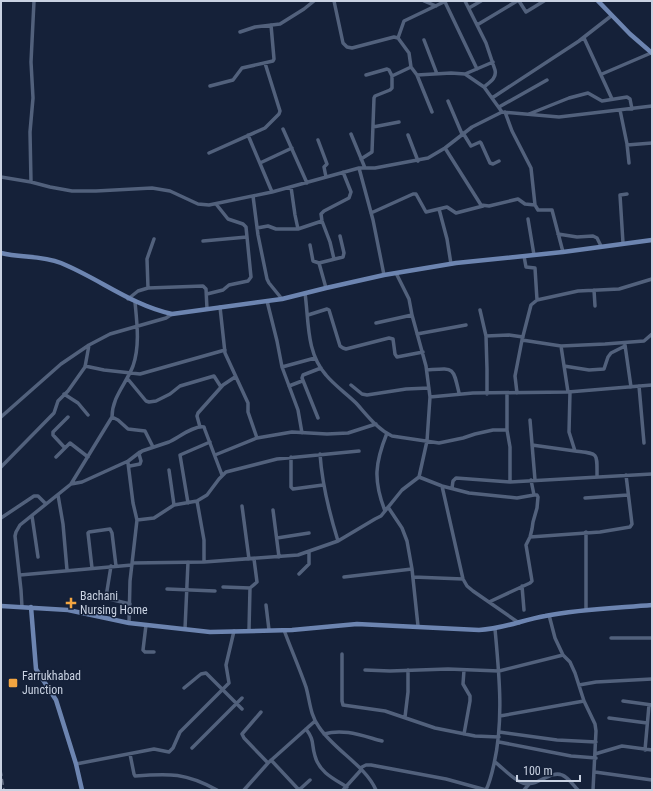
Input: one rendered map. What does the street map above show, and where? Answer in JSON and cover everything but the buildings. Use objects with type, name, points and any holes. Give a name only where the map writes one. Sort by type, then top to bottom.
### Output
[{"type":"street","points":[[31,182],[30,132],[33,98],[31,62],[34,1]]},
{"type":"street","points":[[240,32],[255,27],[280,24],[314,1]]},
{"type":"street","points":[[334,1],[343,43],[347,47],[352,48],[394,37],[398,38],[409,53],[411,67],[417,75],[432,112]]},
{"type":"street","points":[[424,1],[436,6]]},
{"type":"street","points":[[398,38],[404,21],[446,1],[477,69]]},
{"type":"street","points":[[465,1],[477,25],[495,70],[495,76],[484,87]]},
{"type":"street","points":[[469,8],[481,1]]},
{"type":"street","points":[[477,25],[518,1],[526,12],[544,1]]},
{"type":"street","points":[[598,1],[652,53],[602,74]]},
{"type":"street","points":[[492,98],[584,38],[612,16]]},
{"type":"street","points":[[210,86],[233,80],[242,68],[274,59],[271,25]]},
{"type":"street","points":[[584,38],[602,74],[612,99]]},
{"type":"street","points":[[424,40],[437,74]]},
{"type":"street","points":[[209,153],[265,128],[279,116],[280,113],[265,62]]},
{"type":"street","points":[[417,75],[451,73],[465,74],[493,62]]},
{"type":"street","points":[[392,76],[411,67]]},
{"type":"street","points":[[361,160],[372,152],[374,98],[375,96],[391,89],[392,76],[387,69],[366,75]]},
{"type":"street","points":[[465,74],[484,87],[504,112],[531,168],[535,205],[538,210],[552,210],[563,252]]},
{"type":"street","points":[[499,107],[547,80]]},
{"type":"street","points":[[528,115],[569,98],[588,93],[602,101],[627,97],[630,99],[632,108]]},
{"type":"street","points":[[448,101],[463,134],[471,146],[480,142],[490,163],[493,164],[500,161]]},
{"type":"street","points":[[1,177],[72,191],[96,192],[152,188],[170,191],[198,204],[216,204],[272,192],[360,168],[375,168],[428,158],[483,121],[504,112],[559,117],[652,106]]},
{"type":"street","points":[[620,110],[629,163]]},
{"type":"street","points":[[373,127],[399,122]]},
{"type":"street","points":[[282,129],[307,183]]},
{"type":"street","points":[[351,134],[364,168]]},
{"type":"street","points":[[248,135],[272,192]]},
{"type":"street","points":[[408,135],[418,161]]},
{"type":"street","points":[[318,140],[327,164],[324,167],[326,177]]},
{"type":"street","points":[[627,145],[652,143]]},
{"type":"street","points":[[260,163],[292,148]]},
{"type":"street","points":[[445,148],[483,206]]},
{"type":"street","points":[[360,168],[384,275]]},
{"type":"street","points":[[334,259],[330,242],[322,221],[322,212],[349,198],[351,195],[343,172]]},
{"type":"street","points":[[291,187],[298,229]]},
{"type":"street","points":[[371,213],[413,194],[416,194],[426,212],[449,207],[454,213],[456,213],[518,199],[525,204],[535,205]]},
{"type":"street","points":[[623,243],[620,195],[627,194]]},
{"type":"street","points":[[253,196],[257,228],[269,283],[282,299]]},
{"type":"street","points":[[207,294],[224,290],[228,285],[248,281],[250,279],[245,225],[228,219],[216,204]]},
{"type":"street","points":[[439,209],[447,239],[451,264]]},
{"type":"street","points":[[528,219],[534,255]]},
{"type":"street","points":[[257,228],[268,226],[276,229],[298,229],[322,221]]},
{"type":"street","points":[[558,234],[577,237],[593,236],[597,238],[601,246]]},
{"type":"street","points":[[310,245],[313,261],[320,263],[342,258],[344,256],[340,236]]},
{"type":"street","points":[[203,241],[247,237]]},
{"type":"street","points":[[148,288],[147,259],[154,239]]},
{"type":"street","points":[[1,253],[46,258],[62,264],[135,302],[158,311],[172,314],[282,299],[384,275],[451,264],[563,252],[652,240]]},
{"type":"street","points":[[524,256],[526,267],[535,268],[537,300]]},
{"type":"street","points":[[320,263],[326,288]]},
{"type":"street","points":[[20,575],[132,564],[204,562],[298,555],[338,541],[381,516],[402,490],[419,477],[427,441],[430,397],[427,370],[412,315],[409,298],[396,273]]},
{"type":"street","points":[[516,393],[515,376],[522,339],[531,305],[537,300],[578,291],[619,289],[652,279]]},
{"type":"street","points":[[128,298],[138,291],[148,288],[203,286],[206,288],[207,309]]},
{"type":"street","points":[[594,290],[595,306]]},
{"type":"street","points":[[305,293],[309,336],[315,358],[328,377],[387,433],[392,436],[439,443],[475,434],[507,430]]},
{"type":"street","points":[[267,301],[282,367],[298,410],[302,433]]},
{"type":"street","points":[[22,607],[15,536],[16,532],[20,525],[71,484],[112,417],[112,407],[118,392],[128,376],[136,357],[138,327],[135,302]]},
{"type":"street","points":[[220,307],[225,350],[248,403],[248,412],[257,438]]},
{"type":"street","points":[[308,315],[326,309],[329,310],[340,346],[342,348],[346,349],[392,338],[394,341],[395,354],[397,356],[423,352]]},
{"type":"street","points":[[480,310],[486,336],[488,369],[487,394]]},
{"type":"street","points":[[1,417],[61,364],[89,345],[110,334],[166,318],[172,314]]},
{"type":"street","points":[[376,323],[412,315]]},
{"type":"street","points":[[417,334],[466,324]]},
{"type":"street","points":[[486,336],[503,334],[561,346],[625,344],[644,341],[652,334]]},
{"type":"street","points":[[564,366],[589,370],[604,369],[608,357],[625,344]]},
{"type":"street","points":[[625,344],[631,387]]},
{"type":"street","points":[[1,467],[54,413],[58,401],[85,366],[89,345]]},
{"type":"street","points":[[561,346],[569,392],[568,432],[575,451]]},
{"type":"street","points":[[85,366],[128,376],[225,350]]},
{"type":"street","points":[[282,367],[315,358]]},
{"type":"street","points":[[318,418],[302,381],[303,375],[321,368]]},
{"type":"street","points":[[427,370],[447,368],[451,370],[455,375],[459,393]]},
{"type":"street","points":[[128,376],[146,401],[149,402],[156,401],[170,394],[180,386],[214,376],[221,387]]},
{"type":"street","points":[[222,475],[204,427],[200,426],[197,415],[221,387],[236,377]]},
{"type":"street","points":[[289,386],[302,381]]},
{"type":"street","points":[[351,385],[362,394],[367,395],[406,389],[429,388]]},
{"type":"street","points":[[430,397],[459,393],[487,394],[569,392],[652,385]]},
{"type":"street","points":[[639,386],[644,443]]},
{"type":"street","points":[[507,393],[507,430],[510,447],[510,482]]},
{"type":"street","points":[[64,394],[78,403],[88,415]]},
{"type":"street","points":[[65,448],[53,435],[53,432],[68,417]]},
{"type":"street","points":[[112,417],[128,429],[145,432],[153,447]]},
{"type":"street","points":[[530,420],[534,495]]},
{"type":"street","points":[[215,455],[257,438],[292,432],[348,433],[376,424]]},
{"type":"street","points":[[71,484],[82,482],[127,462],[140,452],[170,441],[200,426]]},
{"type":"street","points":[[385,511],[380,497],[376,471],[380,449],[387,433]]},
{"type":"street","points":[[188,503],[180,455],[210,442]]},
{"type":"street","points":[[56,457],[69,443],[72,443],[88,457]]},
{"type":"street","points":[[532,445],[592,453],[596,455],[597,458],[597,477]]},
{"type":"street","points":[[137,520],[154,518],[174,505],[197,501],[206,495],[226,472],[277,459],[359,451]]},
{"type":"street","points":[[130,466],[141,462],[140,452]]},
{"type":"street","points":[[320,454],[323,485],[328,510],[338,541]]},
{"type":"street","points":[[291,457],[291,487],[293,489],[323,485]]},
{"type":"street","points":[[127,462],[130,466],[133,503],[137,520],[132,564],[130,623]]},
{"type":"street","points":[[169,470],[174,505]]},
{"type":"street","points":[[452,488],[453,481],[456,478],[510,482],[652,474]]},
{"type":"street","points":[[530,537],[600,532],[629,528],[631,526],[626,475]]},
{"type":"street","points":[[419,477],[442,486],[468,493],[517,498],[534,495],[538,496],[537,508],[530,537],[526,545],[532,580],[530,583],[489,602]]},
{"type":"street","points":[[442,486],[463,579],[467,586],[473,591],[519,623]]},
{"type":"street","points":[[58,495],[63,524],[67,570]]},
{"type":"street","points":[[585,498],[628,495]]},
{"type":"street","points":[[1,518],[34,496],[38,496],[46,504]]},
{"type":"street","points":[[197,501],[204,540],[204,562]]},
{"type":"street","points":[[242,506],[249,559]]},
{"type":"street","points":[[388,507],[405,535],[412,569],[418,626]]},
{"type":"street","points":[[273,510],[279,557]]},
{"type":"street","points":[[32,516],[38,557]]},
{"type":"street","points":[[92,568],[88,534],[89,532],[110,529],[112,531],[116,566]]},
{"type":"street","points":[[586,532],[586,609]]},
{"type":"street","points":[[277,538],[309,533]]},
{"type":"street","points":[[299,574],[309,564],[309,552]]},
{"type":"street","points":[[224,587],[250,588],[258,582],[254,559]]},
{"type":"street","points":[[185,629],[188,562]]},
{"type":"street","points":[[111,566],[106,597],[130,604]]},
{"type":"street","points":[[344,577],[412,569]]},
{"type":"street","points":[[413,576],[463,579]]},
{"type":"street","points":[[522,586],[524,610]]},
{"type":"street","points":[[249,630],[250,588]]},
{"type":"street","points":[[167,589],[215,591]]},
{"type":"street","points":[[1,606],[68,610],[130,623],[210,632],[284,630],[357,624],[479,630],[495,629],[549,615],[586,609],[652,605]]},
{"type":"street","points":[[266,606],[269,630]]},
{"type":"street","points":[[31,607],[36,669],[56,700],[76,764],[82,790]]},
{"type":"street","points":[[549,615],[554,638],[563,655],[570,662],[584,701],[595,724],[596,758],[593,790]]},
{"type":"street","points":[[146,625],[143,650],[145,652],[154,652]]},
{"type":"street","points":[[306,729],[311,736],[314,744],[316,759],[322,770],[345,788],[360,769],[366,765],[372,765],[446,779],[486,790],[495,762],[499,742],[499,671],[495,629]]},
{"type":"street","points":[[284,630],[299,668],[315,721],[324,734],[360,769],[374,785],[376,790]]},
{"type":"street","points":[[76,764],[154,749],[169,752],[172,750],[180,732],[229,683],[226,665],[234,631]]},
{"type":"street","points":[[611,638],[652,638]]},
{"type":"street","points":[[342,654],[343,705],[385,711],[435,728],[464,734],[499,738]]},
{"type":"street","points":[[365,670],[499,671],[563,655]]},
{"type":"street","points":[[405,717],[408,692],[408,670]]},
{"type":"street","points":[[464,670],[464,684],[470,696],[464,734]]},
{"type":"street","points":[[184,688],[204,673],[223,689],[242,709]]},
{"type":"street","points":[[579,685],[618,680],[652,679]]},
{"type":"street","points":[[192,748],[242,698]]},
{"type":"street","points":[[500,716],[584,701]]},
{"type":"street","points":[[623,701],[650,705],[644,750]]},
{"type":"street","points":[[261,712],[242,734],[244,738],[299,790],[310,780]]},
{"type":"street","points":[[609,718],[647,723]]},
{"type":"street","points":[[244,790],[269,761],[315,721]]},
{"type":"street","points":[[324,734],[346,731],[382,741]]},
{"type":"street","points":[[499,732],[557,740],[596,742]]},
{"type":"street","points":[[499,742],[571,756],[596,758]]},
{"type":"street","points":[[595,754],[622,746],[652,750]]},
{"type":"street","points":[[130,754],[135,776],[167,774],[183,776],[202,782],[217,790]]},
{"type":"street","points":[[495,762],[517,780],[524,783],[530,783],[555,774],[560,774],[578,790]]},
{"type":"street","points":[[595,772],[652,780]]},
{"type":"street","points":[[524,790],[530,783]]},
{"type":"railway","points":[[1,770],[4,790]]},
{"type":"place","name":"Bachani Nursing Home","points":[[71,603]]},
{"type":"place","name":"Farrukhabad Junction","points":[[13,683]]}]
